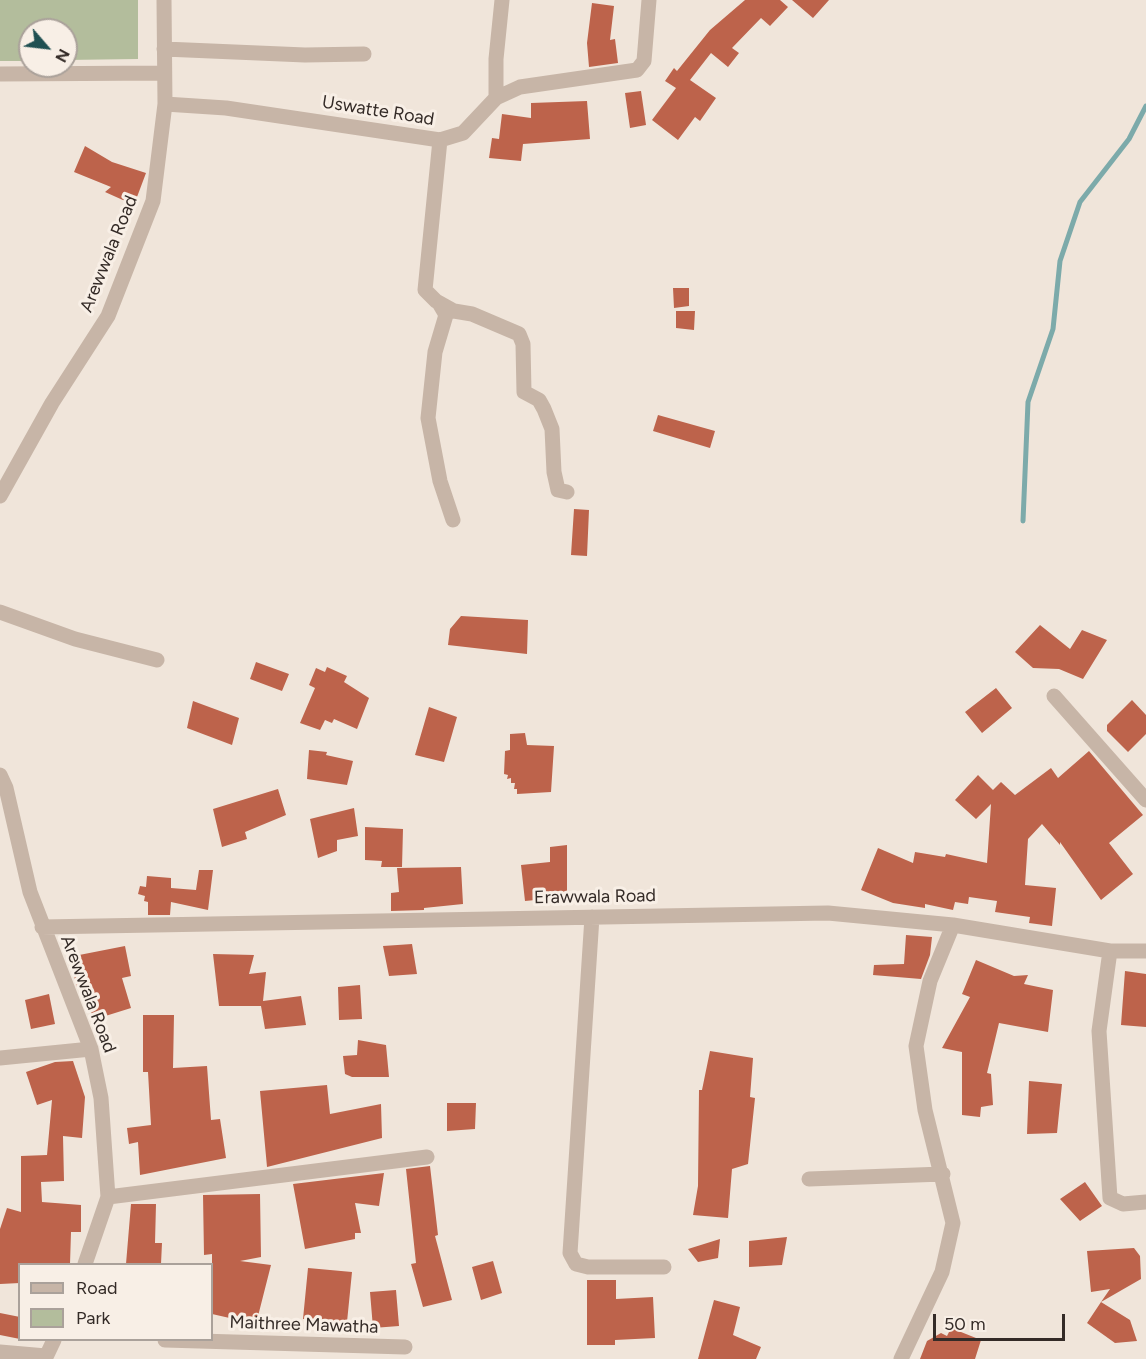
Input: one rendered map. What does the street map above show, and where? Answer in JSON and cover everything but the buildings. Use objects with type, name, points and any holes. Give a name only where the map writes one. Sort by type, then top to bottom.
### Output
[{"type":"street","name":"Arewwala Road","points":[[0,496],[52,404],[108,316],[135,252],[153,201],[165,104],[164,0]]},
{"type":"street","points":[[496,98],[496,59],[502,0]]},
{"type":"street","name":"Uswatte Road","points":[[165,104],[226,108],[440,140],[463,133],[496,98],[520,87],[637,70],[644,61],[650,0]]},
{"type":"street","points":[[164,49],[305,55],[364,54]]},
{"type":"street","points":[[0,74],[165,73]]},
{"type":"street","points":[[440,140],[425,290],[439,303],[446,315],[435,352],[428,418],[440,481],[453,520]]},
{"type":"street","points":[[439,303],[519,334],[523,344],[524,392],[539,400],[552,429],[554,472],[558,490],[567,492]]},
{"type":"street","points":[[0,612],[75,639],[157,660]]},
{"type":"street","points":[[1054,696],[1146,800]]},
{"type":"street","name":"Arewwala Road","points":[[0,775],[6,788],[30,892],[91,1049],[101,1098],[108,1197],[85,1263]]},
{"type":"street","name":"Erawwala Road","points":[[42,927],[828,913],[953,925],[1110,951],[1146,951]]},
{"type":"street","points":[[592,917],[570,1253],[576,1264],[588,1267],[664,1267]]},
{"type":"street","points":[[901,1359],[942,1272],[953,1223],[943,1173],[925,1110],[916,1046],[930,981],[953,925]]},
{"type":"street","points":[[1110,951],[1099,1031],[1110,1198],[1123,1204],[1146,1202]]},
{"type":"street","points":[[0,1058],[91,1049]]},
{"type":"street","points":[[108,1197],[427,1157]]},
{"type":"street","points":[[809,1179],[943,1173]]},
{"type":"street","points":[[0,1352],[45,1358],[54,1341]]},
{"type":"street","name":"Maithree Mawatha","points":[[199,1341],[405,1347]]},
{"type":"green space","points":[[0,0],[138,0],[138,59],[78,60],[78,18],[18,18],[18,61],[0,61]]},
{"type":"waterway","points":[[1023,521],[1028,402],[1053,329],[1060,261],[1080,202],[1129,139],[1146,106]]}]
